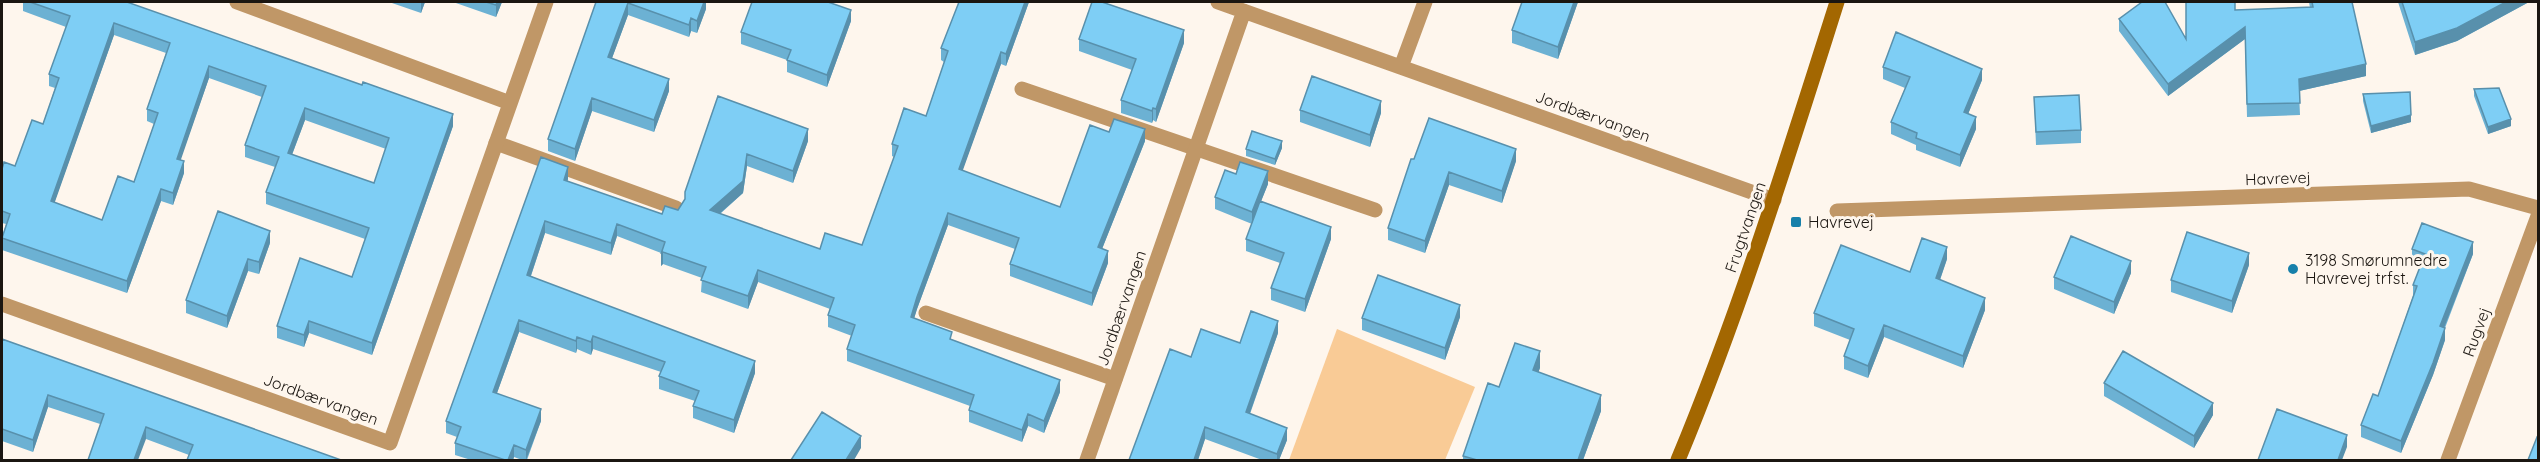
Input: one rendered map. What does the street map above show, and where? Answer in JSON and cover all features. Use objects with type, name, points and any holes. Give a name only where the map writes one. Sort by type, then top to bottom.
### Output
[{"type":"street","points":[[237,2],[510,103]]},
{"type":"street","name":"Jordbærvangen","points":[[2,304],[390,443],[546,2]]},
{"type":"street","name":"Jordbærvangen","points":[[1218,2],[1774,200]]},
{"type":"street","points":[[1401,67],[1425,2]]},
{"type":"street","name":"Frugtvangen","points":[[1678,460],[1725,339],[1774,200],[1837,2]]},
{"type":"street","name":"Jordbærvangen","points":[[1087,460],[1244,11]]},
{"type":"street","points":[[1022,89],[1375,210]]},
{"type":"street","points":[[496,143],[676,208]]},
{"type":"street","name":"Havrevej","points":[[1837,211],[2469,189],[2538,208]]},
{"type":"street","name":"Rugvej","points":[[2448,460],[2538,216]]},
{"type":"street","name":"Jordbærvangen","points":[[926,313],[1115,379]]},
{"type":"shaded area","points":[[1337,329],[1475,387],[1445,460],[1289,460]]},
{"type":"building","points":[[30,2],[127,2],[362,85],[363,82],[453,114],[372,343],[309,321],[304,335],[277,326],[300,258],[352,277],[369,228],[266,192],[279,157],[245,145],[266,86],[209,66],[177,159],[184,161],[173,193],[161,189],[127,281],[2,238],[10,214],[2,211],[4,162],[15,166],[32,120],[43,124],[59,78],[49,74],[70,16]],"holes":[[[114,23],[170,43],[147,109],[158,113],[134,182],[118,176],[102,220],[51,201]],[[305,108],[389,138],[374,183],[288,153]]]},
{"type":"building","points":[[596,2],[704,2],[697,21],[691,18],[689,25],[628,3],[608,57],[669,79],[654,120],[592,98],[575,149],[548,139]]},
{"type":"building","points":[[752,2],[828,2],[851,10],[827,75],[787,60],[791,50],[741,32]]},
{"type":"building","points":[[959,2],[1025,2],[1006,54],[1001,52],[959,169],[1060,207],[1090,125],[1109,132],[1114,119],[1145,129],[1098,247],[1108,251],[1092,293],[1010,264],[1019,238],[948,213],[917,297],[911,317],[952,332],[950,339],[1060,380],[1044,421],[1028,414],[1022,430],[969,410],[974,395],[847,349],[855,325],[828,315],[834,298],[758,270],[748,296],[701,280],[706,267],[663,252],[661,254],[665,242],[617,224],[611,243],[545,221],[527,275],[755,361],[734,420],[693,406],[699,391],[659,376],[665,362],[593,336],[591,342],[577,337],[576,341],[519,320],[493,392],[541,409],[526,450],[514,445],[508,460],[505,460],[455,443],[461,427],[446,421],[541,157],[568,167],[564,180],[662,214],[665,206],[678,210],[685,199],[685,192],[718,96],[808,129],[793,171],[747,154],[743,181],[710,210],[820,249],[825,233],[862,245],[898,146],[892,144],[904,108],[926,116],[948,51],[941,48]]},
{"type":"building","points":[[1092,2],[1102,2],[1184,30],[1156,109],[1153,108],[1152,111],[1121,100],[1136,59],[1079,39]]},
{"type":"building","points":[[1522,2],[1574,2],[1558,47],[1512,30]]},
{"type":"building","points":[[2142,2],[2165,2],[2186,39],[2186,2],[2235,2],[2235,10],[2313,7],[2312,2],[2352,2],[2366,64],[2299,79],[2300,103],[2247,104],[2245,27],[2168,84],[2119,19]]},
{"type":"building","points":[[2402,2],[2506,2],[2457,28],[2415,42]]},
{"type":"building","points":[[1896,32],[1982,69],[1964,112],[1976,117],[1960,155],[1916,138],[1917,133],[1891,122],[1910,77],[1883,67]]},
{"type":"building","points":[[1312,76],[1381,101],[1370,135],[1300,110]]},
{"type":"building","points":[[2499,88],[2511,119],[2488,127],[2474,89]]},
{"type":"building","points":[[2410,92],[2411,115],[2371,126],[2363,94]]},
{"type":"building","points":[[2079,95],[2081,130],[2036,132],[2034,97]]},
{"type":"building","points":[[1429,118],[1516,149],[1502,191],[1449,172],[1425,241],[1388,228],[1411,159],[1414,159]]},
{"type":"building","points":[[1252,131],[1282,141],[1275,159],[1246,149]]},
{"type":"building","points":[[1240,162],[1268,171],[1252,212],[1215,197],[1225,170],[1236,174]]},
{"type":"building","points":[[1260,201],[1331,227],[1305,299],[1271,288],[1284,253],[1246,239]]},
{"type":"building","points":[[218,211],[270,231],[259,262],[248,259],[227,316],[186,300]]},
{"type":"building","points":[[2422,223],[2473,242],[2440,326],[2445,328],[2433,363],[2401,441],[2361,425],[2373,394],[2378,396],[2417,286],[2413,285],[2425,254],[2412,249]]},
{"type":"building","points":[[2187,232],[2249,253],[2232,301],[2171,280]]},
{"type":"building","points":[[2071,236],[2131,261],[2114,302],[2054,277]]},
{"type":"building","points":[[1922,238],[1947,247],[1936,278],[1985,298],[1963,356],[1884,325],[1868,366],[1844,356],[1854,329],[1814,313],[1841,245],[1910,272]]},
{"type":"building","points":[[1378,275],[1460,305],[1445,348],[1362,318]]},
{"type":"building","points":[[1251,311],[1278,321],[1246,412],[1287,428],[1277,454],[1205,427],[1194,460],[1129,460],[1170,349],[1191,357],[1201,329],[1240,343]]},
{"type":"building","points":[[2,339],[341,460],[187,460],[193,445],[146,427],[134,460],[88,460],[104,414],[48,395],[33,440],[2,429]]},
{"type":"building","points":[[1515,343],[1540,351],[1533,370],[1601,395],[1578,460],[1477,460],[1463,456],[1488,383],[1499,387]]},
{"type":"building","points":[[2123,351],[2213,403],[2194,436],[2104,383]]},
{"type":"building","points":[[2277,409],[2347,435],[2338,460],[2258,460]]},
{"type":"building","points":[[822,412],[861,436],[846,460],[791,460]]},
{"type":"building","points":[[2537,437],[2538,460],[2528,460]]},
{"type":"place","name":"Havrevej","points":[[1796,222]]},
{"type":"place","name":"3198 Smørumnedre Havrevej trfst.","points":[[2293,269]]}]
